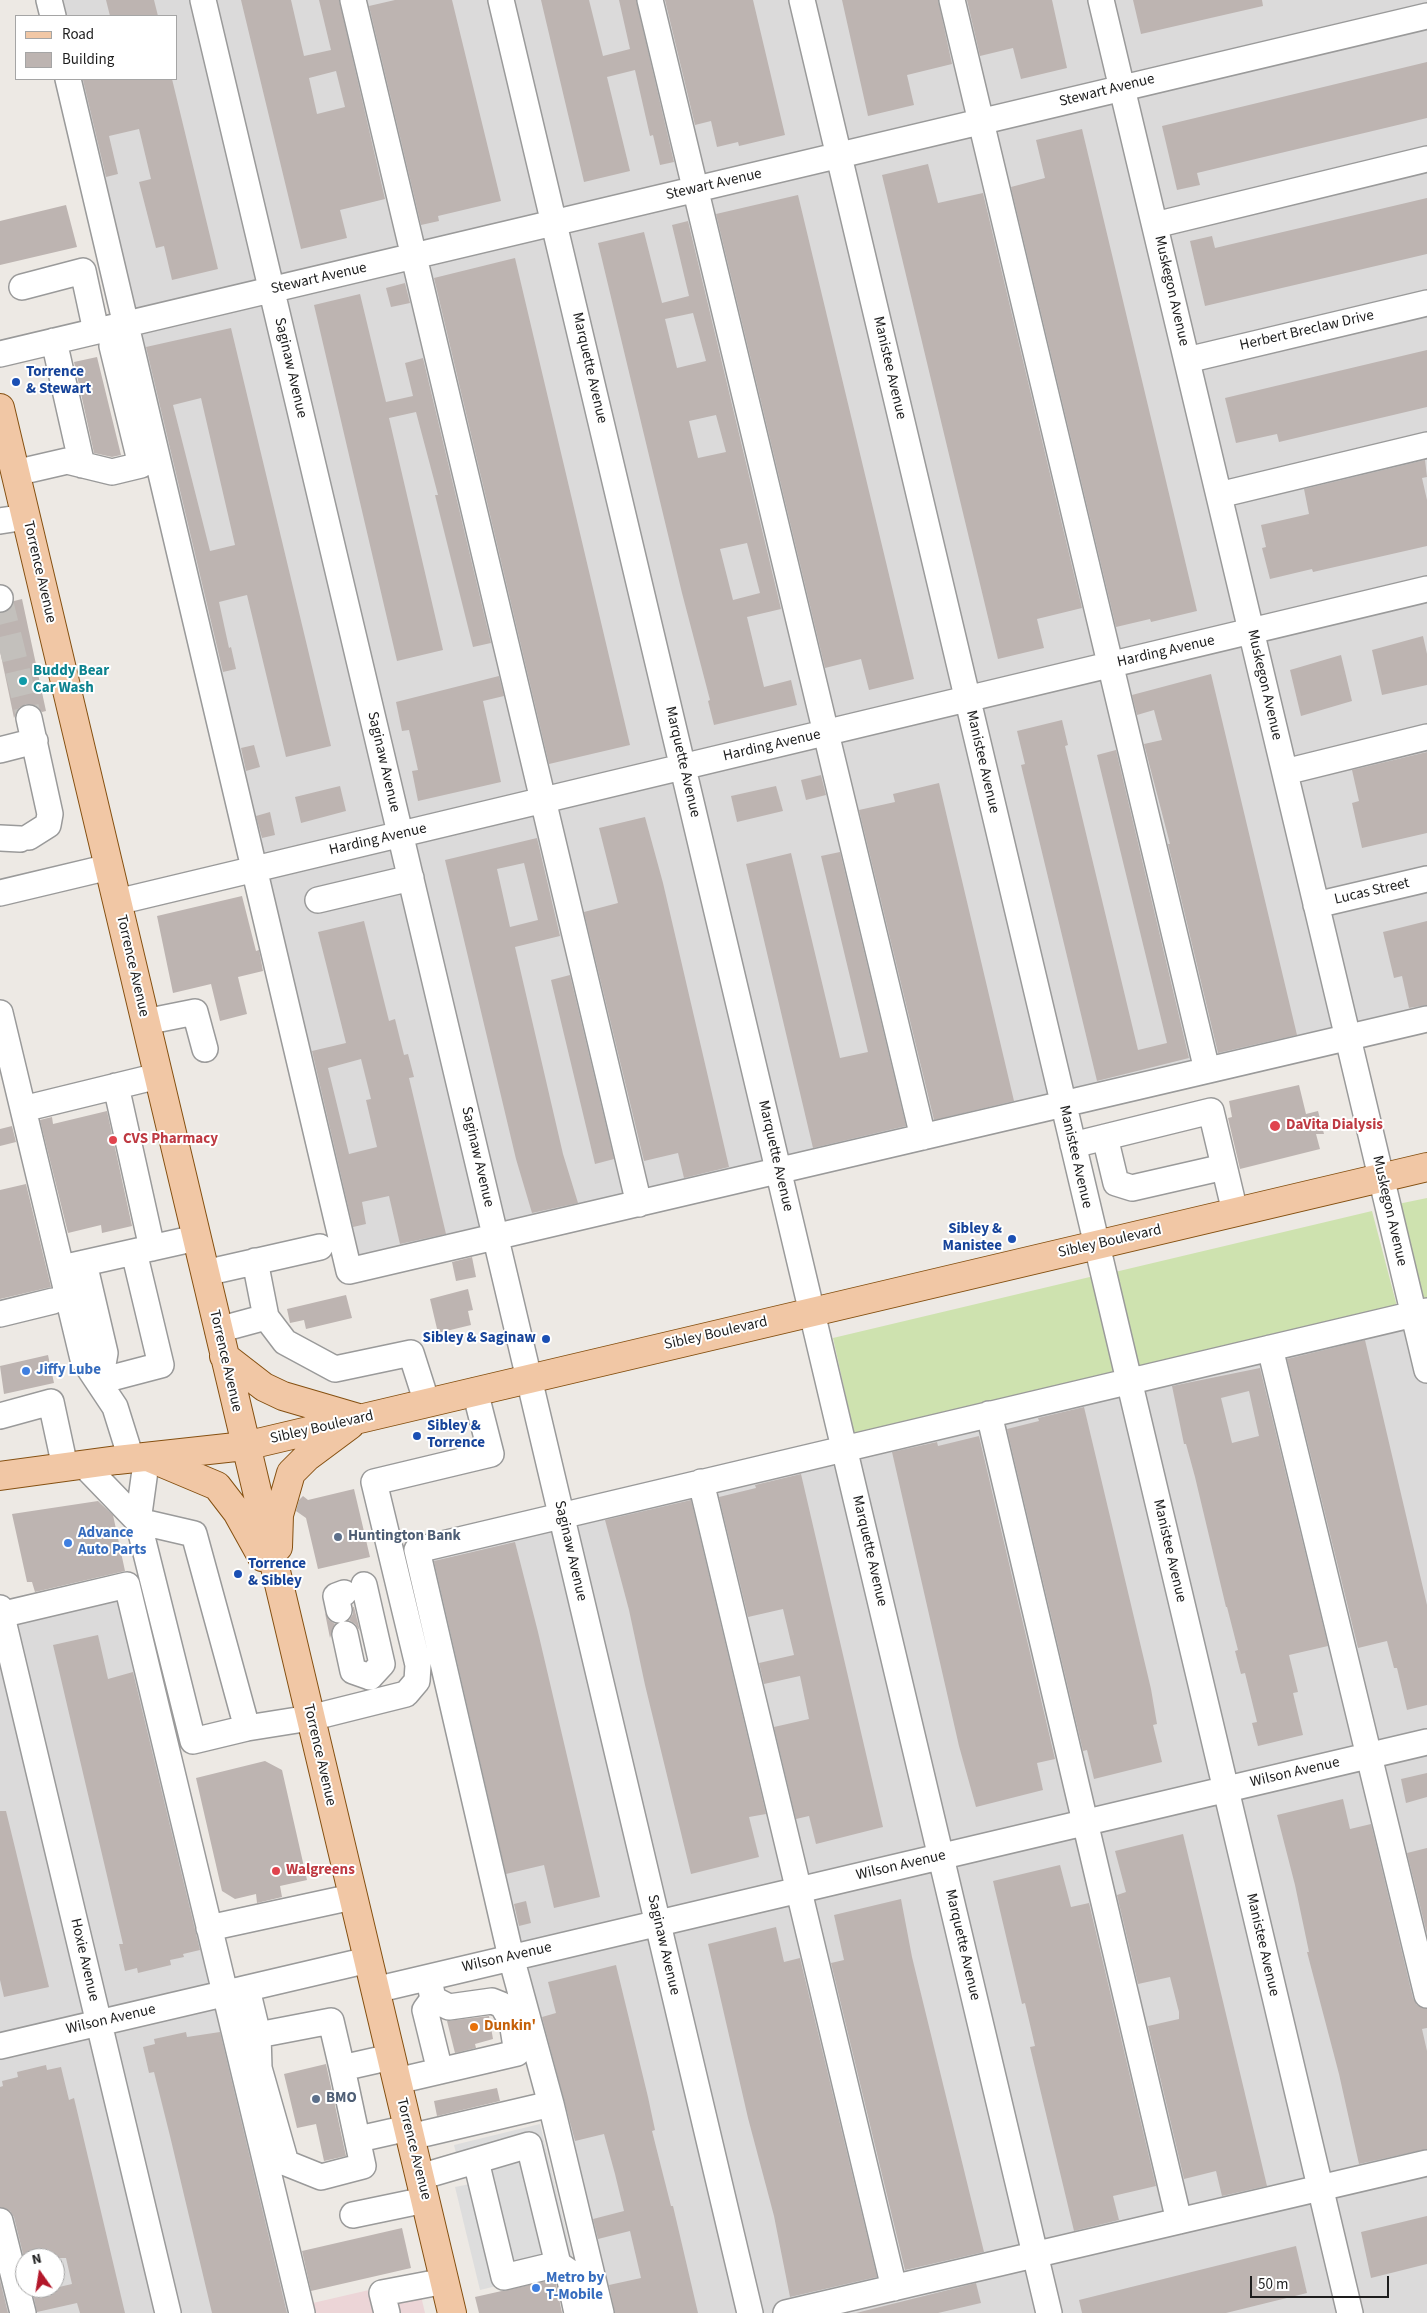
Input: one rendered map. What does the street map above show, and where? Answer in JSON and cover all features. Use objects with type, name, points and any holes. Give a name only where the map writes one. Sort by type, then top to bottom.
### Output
[{"type":"main road","name":"Torrence Avenue","points":[[0,408],[15,473],[13,519],[109,867],[452,2313]]},
{"type":"main road","name":"Sibley Boulevard","points":[[0,1476],[139,1457],[245,1446],[1427,1167]]},
{"type":"main road","points":[[224,1356],[264,1387],[283,1396],[359,1418]]},
{"type":"main road","points":[[278,1585],[279,1515],[291,1473],[308,1457],[359,1418]]},
{"type":"main road","points":[[139,1457],[217,1486],[237,1512],[278,1585]]},
{"type":"street","points":[[50,0],[53,15]]},
{"type":"street","name":"Saginaw Avenue","points":[[203,0],[750,2313]]},
{"type":"street","points":[[353,0],[639,1204]]},
{"type":"street","name":"Marquette Avenue","points":[[501,0],[1049,2313]]},
{"type":"street","points":[[650,0],[923,1137]]},
{"type":"street","name":"Manistee Avenue","points":[[802,0],[1350,2313]]},
{"type":"street","points":[[952,0],[1206,1070]]},
{"type":"street","name":"Muskegon Avenue","points":[[1101,0],[1381,1178],[1420,1313],[1427,1370]]},
{"type":"street","name":"Stewart Avenue","points":[[0,354],[54,341],[104,339],[126,324],[1427,16]]},
{"type":"street","points":[[68,80],[349,1271],[1427,1019]]},
{"type":"street","points":[[1155,225],[1427,159]]},
{"type":"street","points":[[15,473],[67,461],[112,472],[141,465],[83,271],[22,287]]},
{"type":"street","name":"Herbert Breclaw Drive","points":[[1187,360],[1427,303]]},
{"type":"street","points":[[54,341],[82,465]]},
{"type":"street","points":[[1219,495],[1427,445]]},
{"type":"street","name":"Harding Avenue","points":[[117,902],[1427,590]]},
{"type":"street","points":[[16,838],[48,825],[50,814],[29,718]]},
{"type":"street","points":[[1285,772],[1427,737]]},
{"type":"street","points":[[0,750],[35,741]]},
{"type":"street","points":[[0,893],[109,867]]},
{"type":"street","points":[[318,900],[411,878]]},
{"type":"street","name":"Lucas Street","points":[[1316,905],[1427,879]]},
{"type":"street","points":[[145,1022],[195,1012],[205,1049]]},
{"type":"street","points":[[0,1013],[23,1109],[73,1265],[104,1353],[100,1381],[116,1407],[139,1457],[138,1521],[193,1740],[247,1728],[310,1718],[406,1694],[418,1681],[418,1665],[374,1482],[491,1454],[475,1391]]},
{"type":"street","points":[[23,1109],[158,1076]]},
{"type":"street","points":[[100,1381],[160,1365],[116,1086]]},
{"type":"street","points":[[1073,1145],[1211,1111],[1235,1212]]},
{"type":"street","points":[[1106,1137],[1116,1183],[1132,1188],[1224,1167]]},
{"type":"street","points":[[73,1265],[196,1238]]},
{"type":"street","points":[[204,1272],[320,1247]]},
{"type":"street","points":[[255,1261],[266,1317],[285,1342],[335,1369],[411,1353],[427,1402]]},
{"type":"street","points":[[0,1314],[53,1301]]},
{"type":"street","points":[[601,2313],[551,2104],[511,1957],[417,1550],[1420,1313]]},
{"type":"street","points":[[218,1330],[266,1317]]},
{"type":"street","points":[[1270,1348],[1427,1995]]},
{"type":"street","points":[[0,1416],[52,1402],[74,1466],[138,1521],[194,1534],[247,1728]]},
{"type":"street","points":[[989,1414],[1180,2220]]},
{"type":"street","points":[[701,1482],[894,2288]]},
{"type":"street","points":[[370,1676],[382,1664],[350,1594],[396,1573]]},
{"type":"street","points":[[1,1613],[127,1586],[209,1928],[235,1991],[258,2036],[259,2068],[286,2164],[321,2177],[364,2166],[331,2020],[258,2036]]},
{"type":"street","name":"Hoxie Avenue","points":[[1,1613],[168,2313]]},
{"type":"street","points":[[345,1634],[353,1671],[370,1676]]},
{"type":"street","points":[[370,1676],[376,1701]]},
{"type":"street","name":"Wilson Avenue","points":[[375,1990],[431,1988],[511,1957],[1427,1742]]},
{"type":"street","points":[[209,1928],[352,1897]]},
{"type":"street","name":"Wilson Avenue","points":[[0,2046],[368,1960]]},
{"type":"street","points":[[342,2068],[440,2071],[517,2053],[512,2022],[502,2005],[492,2001],[449,2007],[431,1988]]},
{"type":"street","points":[[431,1988],[425,2010],[440,2071]]},
{"type":"street","points":[[235,1991],[302,2313]]},
{"type":"street","points":[[359,2139],[409,2133],[551,2104]]},
{"type":"street","points":[[353,2215],[422,2188],[476,2161],[529,2145],[558,2264],[568,2271],[577,2313]]},
{"type":"street","points":[[476,2161],[504,2277],[558,2264]]},
{"type":"street","points":[[786,2313],[1180,2220],[1320,2190],[1427,2163]]},
{"type":"street","points":[[0,2221],[23,2313]]},
{"type":"street","points":[[386,2313],[382,2293],[444,2281]]},
{"type":"shaded area","points":[[50,0],[1427,0],[1427,1019],[349,1271],[68,80],[178,80],[178,15],[53,15]]},
{"type":"shaded area","points":[[1427,1312],[1427,2313],[599,2313],[417,1550]]},
{"type":"shaded area","points":[[135,1575],[306,2313],[0,2313],[0,1606]]},
{"type":"shaded area","points":[[540,2124],[575,2267],[480,2290],[455,2187],[470,2184],[469,2176],[462,2177],[454,2145]]},
{"type":"shaded area","points":[[417,2279],[425,2313],[306,2313],[304,2305]]},
{"type":"green space","points":[[1427,1198],[1427,1308],[1422,1309],[1398,1204]]},
{"type":"green space","points":[[1372,1211],[1399,1314],[1139,1374],[1115,1272]]},
{"type":"green space","points":[[1094,1276],[1118,1379],[856,1442],[833,1338]]},
{"type":"building","points":[[106,0],[154,0],[158,15],[110,15]]},
{"type":"building","points":[[241,0],[291,0],[304,56],[331,50],[319,0],[339,0],[385,199],[340,210],[347,238],[301,249]],"holes":[[[336,71],[345,107],[317,114],[309,78]]]},
{"type":"building","points":[[395,0],[452,0],[501,201],[438,216],[439,221],[421,225],[369,6]]},
{"type":"building","points":[[541,0],[589,0],[603,56],[630,49],[619,0],[636,0],[674,162],[660,165],[653,135],[650,136],[635,70],[607,77],[630,171],[584,182]]},
{"type":"building","points":[[665,0],[753,0],[785,135],[739,146],[738,142],[717,147],[711,121],[695,125]]},
{"type":"building","points":[[842,0],[938,0],[952,64],[907,75],[914,105],[868,116]]},
{"type":"building","points":[[967,0],[1052,0],[1067,68],[1021,79],[1013,48],[980,56]]},
{"type":"building","points":[[1133,0],[1262,0],[1263,6],[1141,34]]},
{"type":"building","points":[[1427,62],[1427,118],[1197,173],[1200,185],[1177,190],[1162,126]]},
{"type":"building","points":[[83,80],[172,80],[218,269],[172,280],[164,246],[156,248],[139,182],[151,179],[139,129],[109,136],[118,174],[106,177]]},
{"type":"building","points":[[1082,129],[1197,611],[1151,622],[1150,619],[1116,627],[1011,187],[1045,178],[1036,140]]},
{"type":"building","points":[[928,164],[938,203],[983,193],[1082,608],[1037,619],[1044,648],[998,659],[882,175]]},
{"type":"building","points":[[798,195],[914,679],[869,690],[861,659],[825,668],[716,214]]},
{"type":"building","points":[[1427,198],[1427,254],[1205,306],[1190,241],[1212,236],[1215,248]]},
{"type":"building","points":[[66,205],[77,247],[0,265],[0,221]]},
{"type":"building","points":[[688,221],[781,609],[747,617],[764,687],[791,680],[797,705],[714,725],[708,701],[710,700],[682,593],[598,243],[644,232],[662,303],[689,296],[672,225]],"holes":[[[693,313],[706,361],[677,368],[665,319]],[[716,415],[726,452],[698,458],[689,421]],[[747,543],[760,593],[733,600],[720,549]]]},
{"type":"building","points":[[515,258],[630,745],[549,764],[434,278]]},
{"type":"building","points":[[405,283],[410,303],[391,307],[386,288]]},
{"type":"building","points":[[360,294],[386,402],[413,396],[405,363],[423,358],[491,643],[473,647],[435,495],[438,495],[416,412],[389,418],[443,650],[397,661],[314,305]]},
{"type":"building","points":[[231,328],[331,746],[286,757],[247,595],[219,602],[229,648],[231,647],[236,669],[223,672],[146,347]],"holes":[[[201,398],[235,545],[210,551],[173,405]]]},
{"type":"building","points":[[1427,350],[1427,407],[1279,442],[1277,434],[1236,443],[1225,398]]},
{"type":"building","points":[[97,357],[121,455],[112,457],[94,453],[74,362]]},
{"type":"building","points":[[1425,460],[1427,477],[1422,478],[1427,500],[1427,546],[1313,572],[1312,569],[1270,579],[1262,548],[1266,547],[1261,525],[1309,514],[1304,489]]},
{"type":"building","name":"Buddy Bear Car Wash","points":[[22,599],[46,711],[42,712],[34,705],[26,704],[19,708],[14,718],[0,651],[0,613],[8,611],[14,601]]},
{"type":"building","points":[[1423,636],[1427,654],[1427,685],[1382,695],[1372,650]]},
{"type":"building","points":[[1341,655],[1352,701],[1301,716],[1290,670]]},
{"type":"building","points":[[1211,674],[1297,1035],[1218,1053],[1168,844],[1170,844],[1144,744],[1162,740],[1154,710],[1137,715],[1132,695]]},
{"type":"building","points":[[499,676],[504,696],[483,701],[501,782],[418,801],[412,771],[418,770],[409,730],[402,731],[396,702]]},
{"type":"building","points":[[1062,720],[1068,745],[1065,746],[1138,1050],[1167,1043],[1097,755],[1116,750],[1189,1058],[1097,1081],[1021,765],[1025,764],[1017,731]]},
{"type":"building","points":[[254,745],[260,767],[246,771],[241,748]]},
{"type":"building","points":[[1427,752],[1427,833],[1362,848],[1352,803],[1359,801],[1352,770]]},
{"type":"building","points":[[821,775],[826,795],[806,800],[801,780]]},
{"type":"building","points":[[939,783],[1014,1101],[934,1120],[859,810],[895,802],[893,794]]},
{"type":"building","points":[[340,786],[346,811],[301,823],[295,797]]},
{"type":"building","points":[[776,786],[783,811],[737,822],[731,796]]},
{"type":"building","points":[[270,812],[275,835],[262,838],[256,816]]},
{"type":"building","points":[[645,817],[663,883],[729,1167],[684,1178],[678,1153],[644,1161],[584,912],[618,903],[599,828]]},
{"type":"building","points":[[537,838],[560,936],[515,947],[563,1154],[578,1203],[532,1213],[516,1159],[445,860]],"holes":[[[524,863],[538,920],[510,927],[497,869]]]},
{"type":"building","points":[[840,852],[906,1126],[813,1148],[746,864],[791,853],[840,1058],[868,1052],[821,856]]},
{"type":"building","points":[[242,896],[256,951],[259,950],[263,971],[238,977],[247,1014],[220,1021],[211,984],[173,993],[157,916]]},
{"type":"building","points":[[364,921],[389,1021],[395,1019],[404,1055],[408,1054],[414,1077],[409,1078],[446,1234],[400,1244],[389,1196],[362,1202],[366,1224],[353,1227],[312,1051],[346,1043],[318,932]],"holes":[[[361,1059],[371,1099],[366,1100],[377,1147],[349,1154],[328,1068]]]},
{"type":"building","points":[[1427,921],[1427,1005],[1409,1008],[1402,976],[1394,978],[1383,932]]},
{"type":"building","points":[[570,975],[614,1159],[595,1164],[551,980]]},
{"type":"building","name":"DaVita Dialysis","points":[[1299,1085],[1306,1114],[1318,1111],[1324,1134],[1316,1134],[1320,1149],[1240,1169],[1228,1118],[1232,1117],[1229,1101]]},
{"type":"building","name":"CVS Pharmacy","points":[[107,1111],[132,1226],[102,1233],[101,1225],[68,1233],[40,1120],[52,1117],[53,1124]]},
{"type":"building","points":[[12,1126],[16,1142],[0,1146],[0,1129]]},
{"type":"building","points":[[26,1184],[51,1287],[0,1299],[0,1190]]},
{"type":"building","points":[[472,1257],[476,1277],[456,1281],[452,1262]]},
{"type":"building","points":[[468,1289],[473,1310],[468,1311],[471,1325],[438,1333],[430,1299]]},
{"type":"building","points":[[346,1295],[352,1318],[306,1329],[304,1320],[290,1323],[287,1309]]},
{"type":"building","points":[[1365,1340],[1427,1605],[1427,1705],[1407,1710],[1397,1668],[1394,1668],[1387,1641],[1358,1648],[1287,1359]]},
{"type":"building","name":"Jiffy Lube","points":[[48,1355],[54,1383],[4,1394],[0,1366]]},
{"type":"building","points":[[1260,1368],[1328,1646],[1289,1655],[1298,1692],[1293,1693],[1303,1735],[1258,1746],[1252,1723],[1257,1722],[1245,1673],[1241,1674],[1235,1651],[1238,1650],[1195,1477],[1186,1444],[1184,1444],[1172,1386]],"holes":[[[1249,1391],[1259,1436],[1232,1443],[1221,1398]]]},
{"type":"building","points":[[1084,1407],[1151,1689],[1157,1724],[1153,1725],[1162,1762],[1094,1779],[1087,1750],[1083,1751],[1007,1429],[1039,1421],[1038,1418]]},
{"type":"building","points":[[979,1436],[1055,1759],[1037,1763],[1043,1790],[976,1807],[959,1746],[892,1452],[937,1442],[938,1446]]},
{"type":"building","points":[[801,1474],[883,1827],[816,1844],[809,1816],[796,1819],[774,1727],[809,1719],[800,1676],[764,1684],[759,1663],[794,1655],[783,1609],[748,1617],[719,1497],[756,1488],[755,1485]]},
{"type":"building","name":"Huntington Bank","points":[[354,1489],[370,1557],[318,1569],[306,1518],[296,1511],[299,1500],[303,1496],[308,1500]]},
{"type":"building","points":[[691,1500],[766,1814],[749,1817],[759,1857],[691,1874],[645,1685],[629,1610],[605,1520]]},
{"type":"building","name":"Advance Auto Parts","points":[[98,1501],[113,1515],[125,1571],[35,1592],[32,1582],[27,1582],[12,1514]]},
{"type":"building","points":[[515,1542],[600,1897],[554,1908],[544,1865],[506,1874],[434,1561]]},
{"type":"building","points":[[353,1607],[360,1631],[349,1620],[353,1614]]},
{"type":"building","points":[[325,1613],[329,1620],[335,1624],[330,1638]]},
{"type":"building","points":[[98,1635],[108,1679],[133,1672],[200,1950],[183,1954],[184,1957],[170,1960],[171,1965],[138,1973],[137,1968],[125,1971],[119,1944],[123,1944],[53,1645]]},
{"type":"building","name":"Walgreens","points":[[265,1761],[282,1770],[307,1880],[280,1886],[282,1897],[257,1903],[256,1894],[235,1899],[222,1891],[196,1778]]},
{"type":"building","points":[[1427,1773],[1427,1797],[1406,1803],[1401,1779]]},
{"type":"building","points":[[1343,1799],[1350,1829],[1371,1824],[1413,1998],[1417,2005],[1427,2009],[1427,2028],[1422,2029],[1427,2051],[1427,2149],[1359,2164],[1339,2074],[1307,1952],[1309,1952],[1295,1885],[1277,1815]]},
{"type":"building","points":[[0,1811],[6,1811],[49,1987],[4,1997],[0,1980]]},
{"type":"building","points":[[1183,1834],[1267,2186],[1222,2196],[1216,2171],[1184,2179],[1148,2026],[1179,2019],[1179,2012],[1170,1977],[1138,1984],[1117,1895],[1126,1892],[1115,1851]]},
{"type":"building","points":[[1427,1848],[1427,1934],[1407,1853]]},
{"type":"building","points":[[1060,1865],[1071,1907],[1089,1903],[1156,2186],[1113,2196],[1119,2220],[1074,2231],[1030,2047],[1035,2046],[1025,2003],[1022,2004],[993,1881]]},
{"type":"building","points":[[901,1899],[912,1957],[984,2252],[905,2270],[831,1963],[844,1960],[834,1915]]},
{"type":"building","points":[[526,1901],[531,1923],[519,1926],[514,1904]]},
{"type":"building","points":[[776,1927],[784,1962],[800,1958],[877,2277],[790,2297],[774,2216],[748,2118],[708,1944]]},
{"type":"building","points":[[616,1965],[648,2097],[655,2130],[652,2131],[671,2206],[673,2206],[698,2313],[615,2313],[609,2285],[641,2278],[630,2231],[598,2239],[593,2219],[624,2211],[615,2174],[604,2134],[575,2141],[542,2017],[556,2013],[548,1982]]},
{"type":"building","name":"Dunkin'","points":[[489,2016],[493,2039],[475,2044],[476,2048],[455,2053],[447,2021]]},
{"type":"building","points":[[186,2032],[187,2037],[220,2032],[287,2313],[212,2313],[154,2072],[149,2073],[143,2047],[155,2044],[154,2039]]},
{"type":"building","name":"BMO","points":[[326,2064],[346,2156],[324,2161],[316,2124],[297,2128],[284,2074]]},
{"type":"building","points":[[46,2065],[47,2070],[61,2067],[69,2100],[74,2098],[125,2313],[80,2313],[77,2303],[37,2312],[34,2298],[65,2298],[65,2286],[72,2284],[65,2258],[65,2248],[22,2248],[14,2217],[10,2211],[0,2207],[0,2087],[3,2086],[2,2081],[18,2077],[17,2072]]},
{"type":"building","points":[[497,2088],[500,2101],[437,2116],[434,2101]]},
{"type":"building","points":[[1427,2216],[1427,2264],[1371,2278],[1361,2232]]},
{"type":"building","points":[[402,2228],[411,2268],[311,2291],[302,2251]]},
{"type":"building","points":[[1296,2246],[1307,2293],[1226,2313],[1082,2313],[1079,2300]]},
{"type":"building","name":"Metro by T-Mobile","points":[[555,2279],[562,2313],[479,2313],[475,2297]]},
{"type":"building","points":[[0,2280],[8,2313],[0,2313]]},
{"type":"building","points":[[976,2283],[981,2303],[938,2313],[856,2313]]},
{"type":"tunnel","points":[[0,599],[29,718]]},
{"type":"place","name":"Torrence & Stewart","points":[[16,382]]},
{"type":"place","name":"Buddy Bear Car Wash","points":[[23,681]]},
{"type":"place","name":"DaVita Dialysis","points":[[1275,1126]]},
{"type":"place","name":"CVS Pharmacy","points":[[113,1140]]},
{"type":"place","name":"Sibley & Manistee","points":[[1012,1239]]},
{"type":"place","name":"Sibley & Saginaw","points":[[546,1339]]},
{"type":"place","name":"Jiffy Lube","points":[[26,1371]]},
{"type":"place","name":"Sibley & Torrence","points":[[417,1436]]},
{"type":"place","name":"Huntington Bank","points":[[338,1537]]},
{"type":"place","name":"Advance Auto Parts","points":[[68,1543]]},
{"type":"place","name":"Torrence & Sibley","points":[[238,1574]]},
{"type":"place","name":"Walgreens","points":[[276,1871]]},
{"type":"place","name":"Dunkin'","points":[[474,2027]]},
{"type":"place","name":"BMO","points":[[316,2099]]},
{"type":"place","name":"Metro by T-Mobile","points":[[536,2288]]}]
